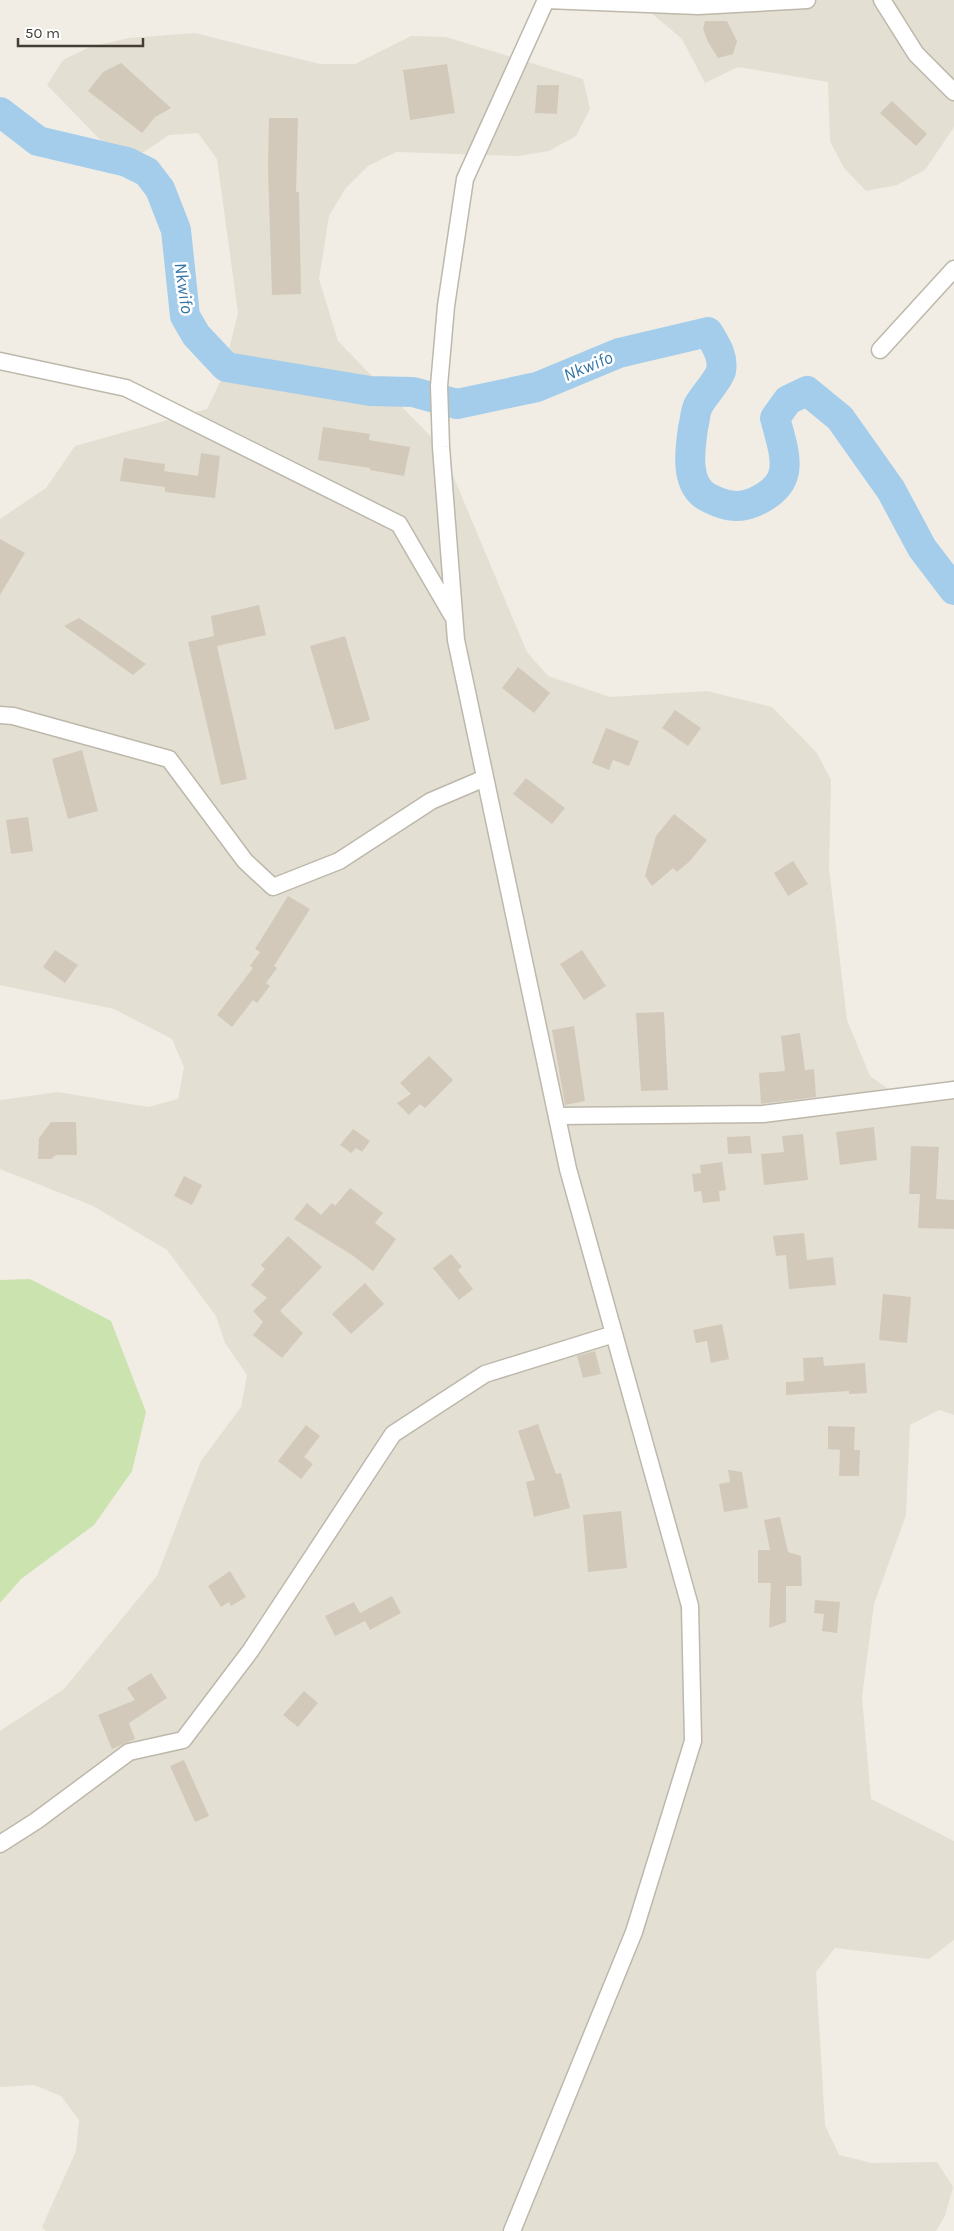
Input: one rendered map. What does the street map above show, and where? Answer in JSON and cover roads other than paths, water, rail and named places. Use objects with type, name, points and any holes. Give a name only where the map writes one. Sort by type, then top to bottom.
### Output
[{"type":"street","points":[[512,2231],[634,1932],[693,1741],[690,1606],[568,1169],[456,640],[441,447],[439,386],[446,306],[465,179],[546,0],[698,6],[750,1],[807,0]]},
{"type":"street","points":[[882,0],[916,54],[954,92]]},
{"type":"street","points":[[880,350],[954,269]]},
{"type":"street","points":[[0,361],[126,388],[399,524],[454,619]]},
{"type":"street","points":[[0,715],[13,716],[169,759],[245,861],[273,887],[339,861],[431,801],[485,778]]},
{"type":"street","points":[[557,1116],[763,1114],[954,1090]]},
{"type":"street","points":[[0,1844],[36,1821],[129,1752],[183,1740],[251,1650],[393,1434],[485,1374],[614,1334]]},
{"type":"waterway","name":"Nkwifo","points":[[0,112],[38,141],[127,162],[147,172],[160,189],[176,230],[185,316],[196,335],[226,367],[370,391],[413,392],[457,404],[537,387],[619,353],[708,332],[718,350],[722,366],[717,379],[698,406],[693,428],[690,467],[692,476],[701,492],[719,503],[740,506],[752,503],[767,495],[776,487],[782,478],[784,457],[775,418],[788,400],[807,391],[840,418],[891,490],[922,548],[954,590]]}]
